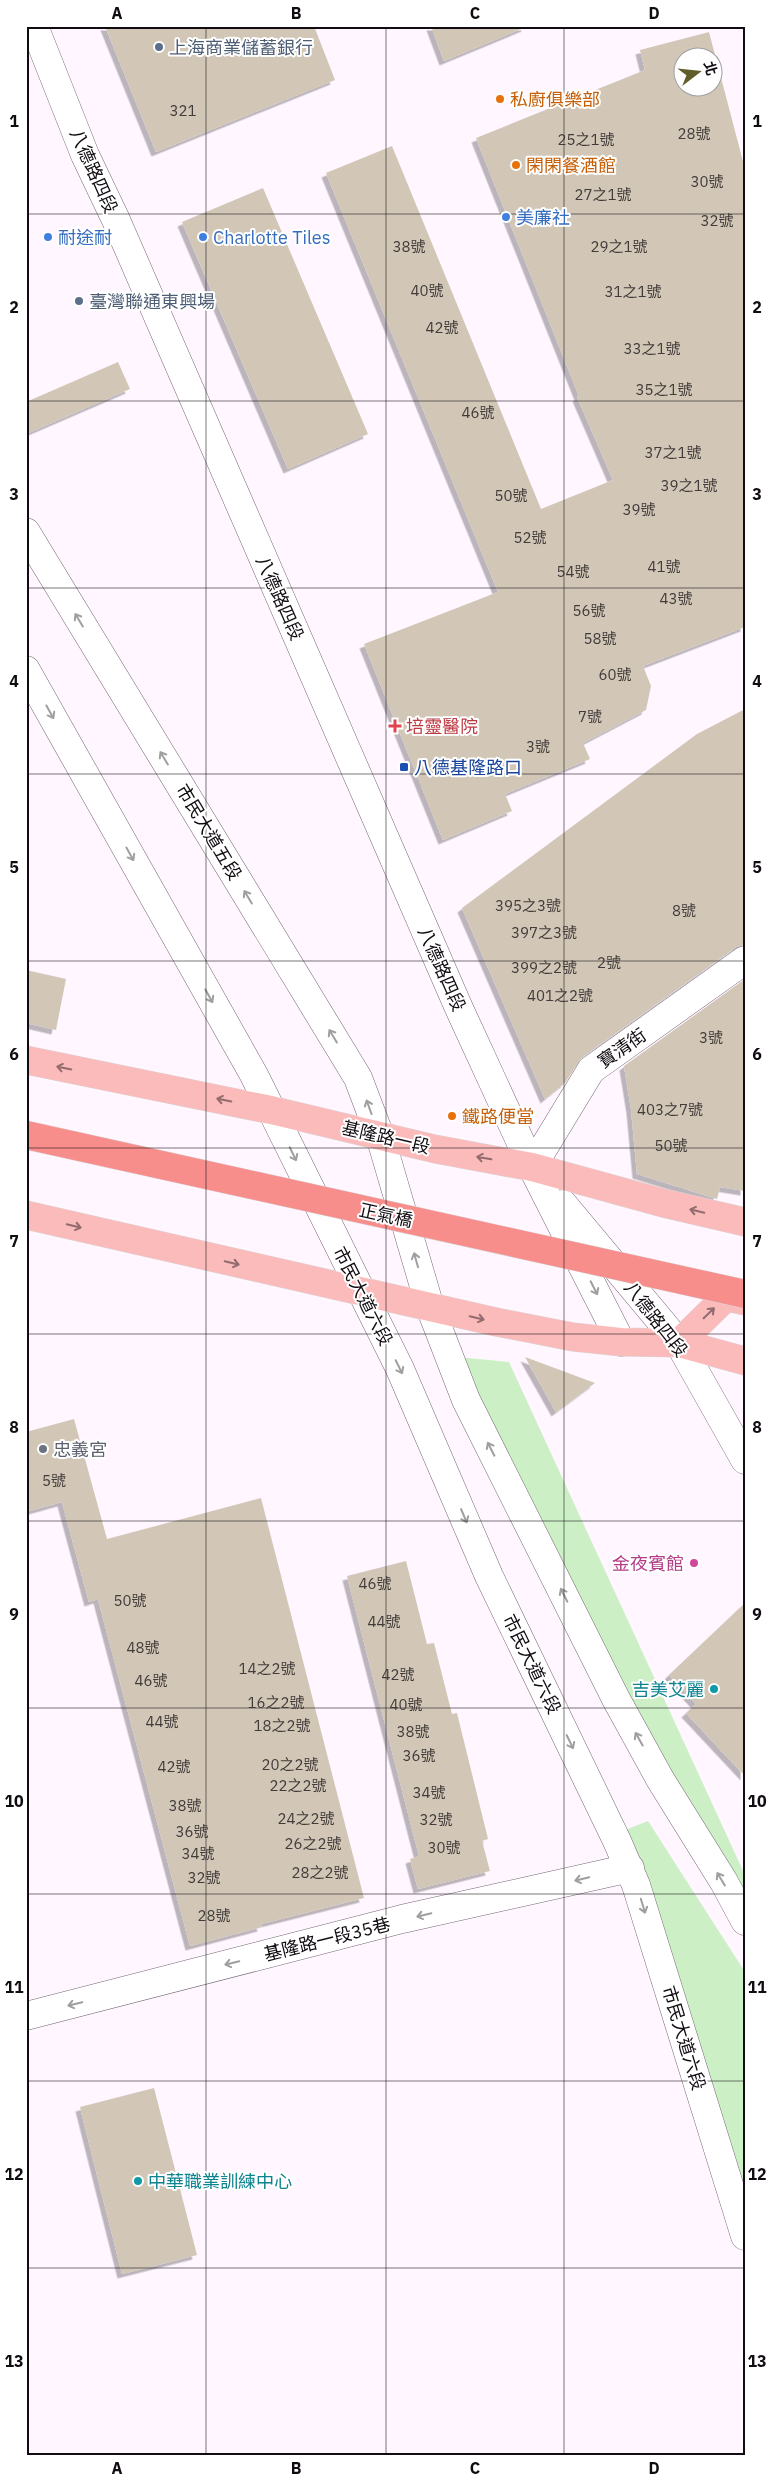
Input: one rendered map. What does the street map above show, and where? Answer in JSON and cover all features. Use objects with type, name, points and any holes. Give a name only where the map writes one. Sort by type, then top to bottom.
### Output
[{"type":"highway","name":"正氣橋","points":[[26,1136],[745,1294]]},
{"type":"main road","name":"基隆路一段","points":[[26,1060],[271,1110],[380,1136],[532,1167],[663,1203],[745,1222]]},
{"type":"main road","points":[[26,1215],[361,1292],[550,1333],[621,1342],[679,1343],[745,1362]]},
{"type":"main road","points":[[679,1343],[726,1297],[745,1301]]},
{"type":"street","name":"八德路四段","points":[[34,26],[85,155],[116,220],[454,997],[532,1167],[621,1342]]},
{"type":"street","name":"市民大道五段","points":[[26,532],[358,1078],[380,1136]]},
{"type":"street","points":[[26,670],[271,1110]]},
{"type":"street","name":"寶清街","points":[[532,1167],[591,1070],[745,960]]},
{"type":"street","name":"市民大道六段","points":[[271,1110],[400,1369],[490,1576],[630,1868],[745,2236]]},
{"type":"street","points":[[380,1136],[430,1307],[466,1400],[616,1699],[660,1779],[724,1882],[745,1922]]},
{"type":"street","name":"八德路四段","points":[[532,1167],[679,1343],[745,1460]]},
{"type":"street","name":"基隆路一段35巷","points":[[26,2016],[402,1919],[630,1868]]},
{"type":"green space","points":[[458,1357],[509,1362],[745,1875],[745,1908],[623,1689]]},
{"type":"green space","points":[[648,1821],[745,1972],[745,2210],[625,1830]]},
{"type":"building","points":[[105,26],[314,26],[335,80],[156,152]]},
{"type":"building","points":[[431,26],[526,26],[526,27],[444,61]]},
{"type":"building","points":[[709,32],[713,48],[674,48],[674,98],[724,98],[724,89],[745,169],[745,627],[643,666],[651,686],[646,710],[583,743],[590,759],[505,794],[512,811],[443,840],[364,644],[498,592],[326,173],[392,146],[541,509],[613,480],[577,397],[579,396],[476,138],[645,70],[640,50]]},
{"type":"building","points":[[263,188],[368,434],[288,469],[182,222]]},
{"type":"building","points":[[118,362],[130,389],[26,434],[26,402]]},
{"type":"building","points":[[745,709],[745,945],[736,947],[582,1057],[565,1083],[545,1099],[462,908],[697,734]]},
{"type":"building","points":[[26,970],[66,979],[56,1030],[26,1023]]},
{"type":"building","points":[[745,979],[745,1191],[720,1187],[717,1199],[637,1174],[631,1109],[624,1066]]},
{"type":"building","points":[[525,1357],[595,1383],[556,1412]]},
{"type":"building","points":[[74,1419],[107,1539],[261,1498],[364,1898],[261,1924],[262,1927],[190,1946],[98,1599],[89,1602],[62,1502],[26,1512],[26,1432]]},
{"type":"building","points":[[406,1561],[427,1644],[434,1643],[452,1714],[457,1713],[488,1839],[482,1841],[490,1871],[418,1889],[410,1859],[419,1856],[347,1576]]},
{"type":"building","name":"吉美艾麗","points":[[745,1603],[745,1776],[686,1713],[696,1704],[669,1675]]},
{"type":"building","name":"中華職業訓練中心","points":[[154,2088],[197,2255],[122,2274],[80,2107]]},
{"type":"place","name":"上海商業儲蓄銀行","points":[[159,47]]},
{"type":"place","name":"私廚俱樂部","points":[[500,99]]},
{"type":"place","name":"閑閑餐酒館","points":[[516,165]]},
{"type":"place","name":"美廉社","points":[[506,217]]},
{"type":"place","name":"耐途耐","points":[[48,237]]},
{"type":"place","name":"Charlotte Tiles","points":[[203,237]]},
{"type":"place","name":"臺灣聯通東興場","points":[[79,301]]},
{"type":"place","name":"培靈醫院","points":[[395,726]]},
{"type":"place","name":"八德基隆路口","points":[[404,767]]},
{"type":"place","name":"鐵路便當","points":[[452,1116]]},
{"type":"place","name":"忠義宮","points":[[43,1449]]},
{"type":"place","name":"金夜賓館","points":[[694,1563]]},
{"type":"place","name":"吉美艾麗","points":[[714,1689]]},
{"type":"place","name":"中華職業訓練中心","points":[[138,2181]]}]
